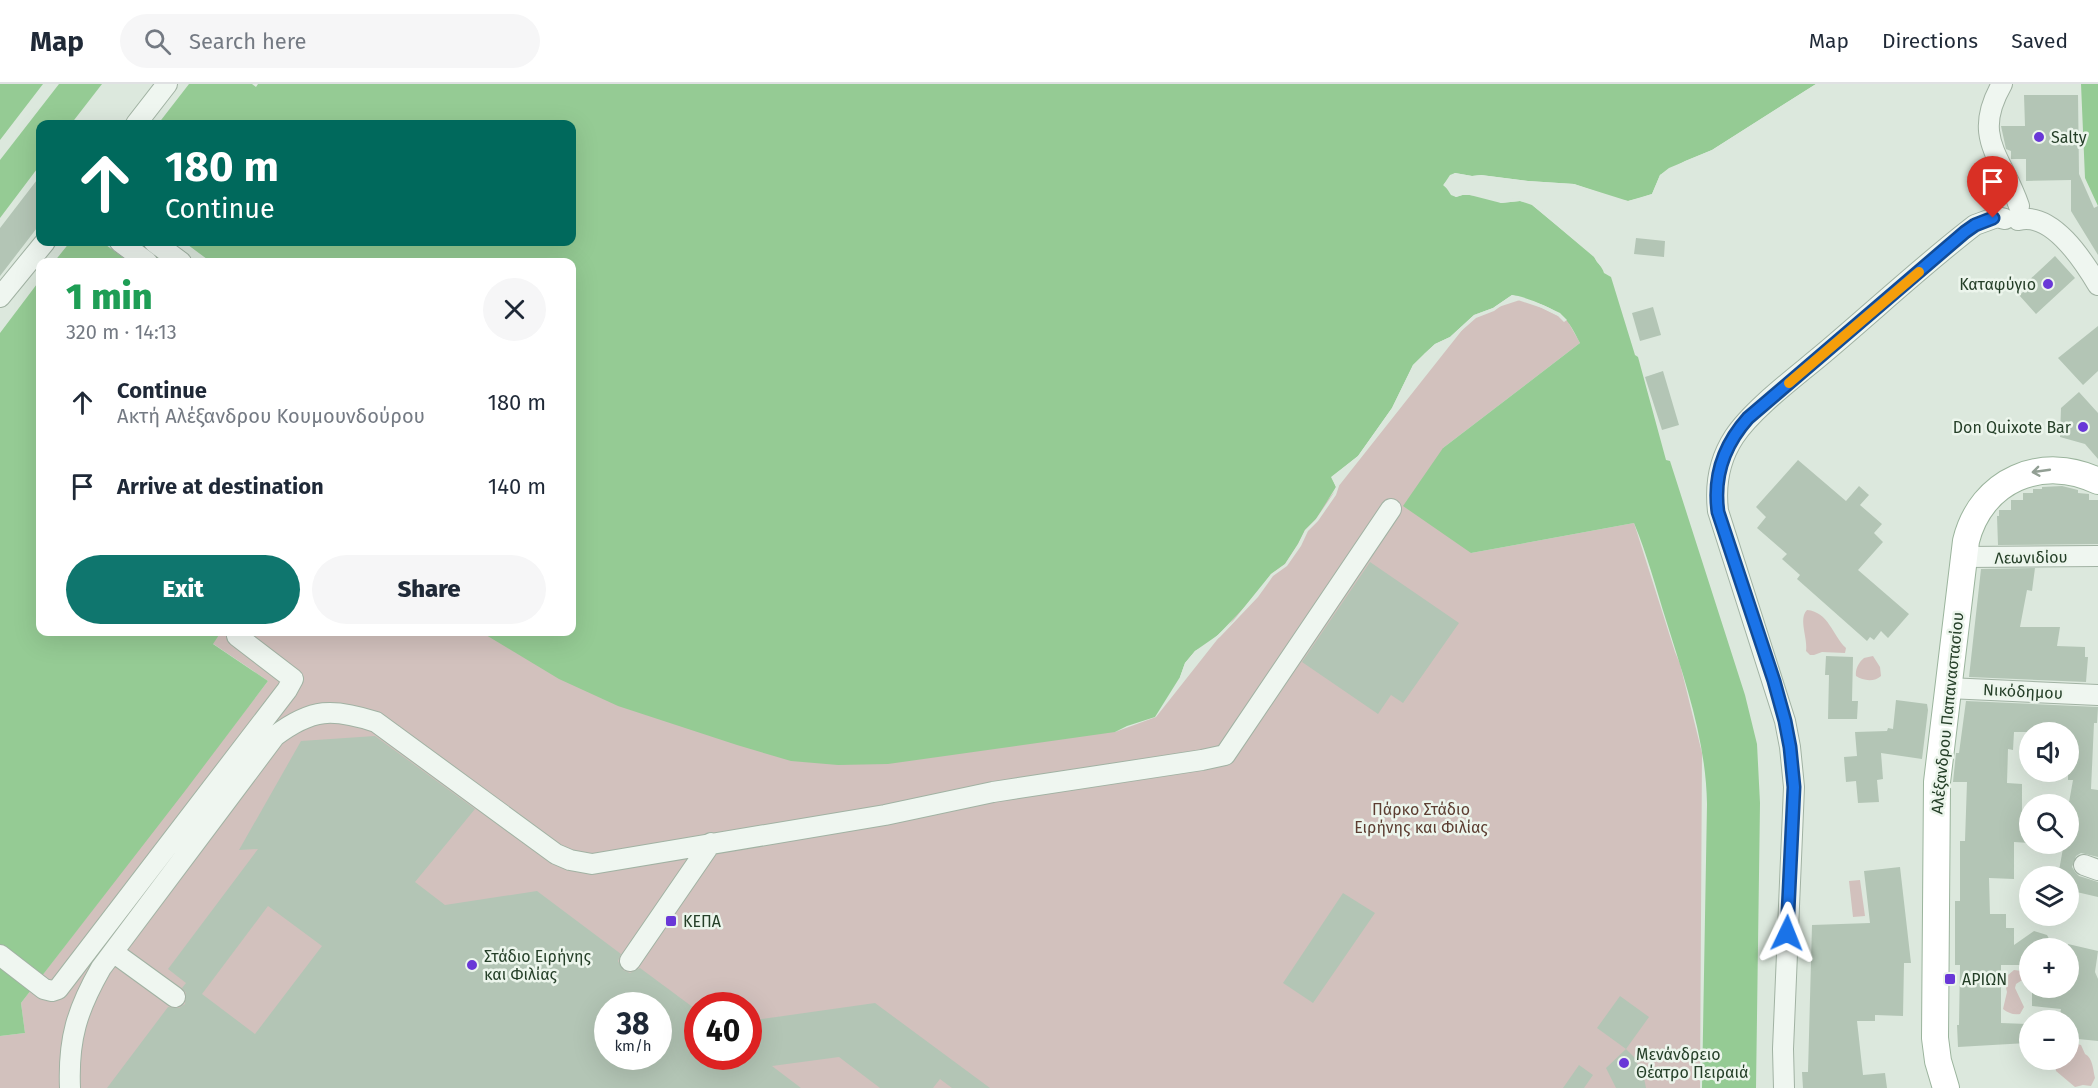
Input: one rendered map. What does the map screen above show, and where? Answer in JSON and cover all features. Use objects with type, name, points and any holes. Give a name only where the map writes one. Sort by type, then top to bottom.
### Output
[{"type":"main road","name":"Αλέξανδρου Παπαναστασίου","points":[[1946,1088],[1938,1061],[1935,1038],[1936,801],[1967,535],[1977,513],[1989,498],[2008,482],[2032,472],[2050,470],[2075,472],[2098,481]]},
{"type":"street","points":[[139,120],[167,84]]},
{"type":"street","points":[[2002,84],[1991,105],[1987,129],[2009,210]]},
{"type":"street","points":[[1784,1088],[1783,1049],[1794,787],[1790,747],[1774,681],[1718,512],[1717,488],[1722,460],[1734,436],[1748,418],[1975,225],[2009,210],[2043,223],[2071,246],[2098,285]]},
{"type":"street","points":[[0,297],[42,246]]},
{"type":"street","points":[[125,246],[142,258]]},
{"type":"street","points":[[159,246],[176,258]]},
{"type":"street","points":[[2071,246],[2098,253]]},
{"type":"street","points":[[70,1088],[71,1046],[75,1024],[85,996],[113,952],[275,736],[308,715],[330,712],[352,714],[376,722],[556,854],[570,860],[592,864],[885,815],[993,792],[1225,755],[1391,509]]},
{"type":"street","name":"Λεωνιδίου","points":[[1964,557],[2098,556]]},
{"type":"street","points":[[0,955],[44,990],[58,989],[293,679],[237,636]]},
{"type":"street","name":"Νικόδημου","points":[[1948,688],[2098,695]]},
{"type":"street","points":[[630,961],[711,843]]},
{"type":"street","points":[[113,952],[175,997]]},
{"type":"green space","name":"Πάρκο Στάδιο Ειρήνης και Φιλίας","points":[[1523,299],[1567,320],[1580,343],[1443,448],[1471,553],[1634,523],[1680,664],[1702,753],[1700,1088],[0,1088],[0,1036],[25,1033],[21,1003],[268,681],[212,643],[218,636],[521,636],[1115,732],[1156,717],[1474,315]]},
{"type":"green space","points":[[1807,610],[1825,619],[1846,648],[1845,653],[1822,652],[1810,655],[1806,651],[1803,618]]},
{"type":"green space","points":[[1873,656],[1880,667],[1881,676],[1869,680],[1856,676],[1857,668],[1864,658]]},
{"type":"green space","points":[[1860,880],[1865,916],[1853,917],[1849,881]]},
{"type":"green space","points":[[2014,970],[2019,971],[2019,982],[2015,988],[2024,1007],[2019,1010],[2019,1014],[2003,1009],[2008,975]]},
{"type":"green space","points":[[2079,1044],[2091,1061],[2095,1078],[2091,1086],[2075,1087],[2056,1071],[2079,1070]]},
{"type":"shaded area","points":[[0,84],[43,84],[0,140]]},
{"type":"shaded area","points":[[59,84],[102,84],[74,120],[36,120],[36,170],[0,218],[0,160]]},
{"type":"shaded area","points":[[189,84],[252,84],[256,87],[258,84],[1816,84],[1712,150],[1669,168],[1660,175],[1652,194],[1628,201],[1574,184],[1481,175],[1455,173],[1450,175],[1444,184],[1451,195],[1456,197],[1469,195],[1491,197],[1501,203],[1520,201],[1530,203],[1594,257],[1604,273],[1611,277],[1635,355],[1638,357],[1666,460],[1670,461],[1745,695],[1757,744],[1760,803],[1756,1088],[1702,1088],[1706,780],[1699,734],[1687,688],[1634,523],[1471,553],[1403,506],[1443,448],[1580,343],[1567,321],[1557,312],[1544,305],[1512,295],[1493,308],[1474,315],[1450,337],[1435,344],[1413,365],[1392,408],[1358,456],[1332,477],[1336,487],[1316,519],[1305,530],[1285,564],[1271,574],[1256,595],[1218,635],[1195,651],[1185,663],[1180,677],[1155,717],[1115,732],[888,764],[838,765],[791,761],[618,706],[559,679],[488,636],[576,636],[576,258],[206,258],[189,246],[576,246],[576,120],[161,120]]},
{"type":"shaded area","points":[[2081,84],[2098,84],[2098,206],[2085,178]]},
{"type":"shaded area","points":[[67,246],[107,246],[124,258],[57,258]]},
{"type":"shaded area","points":[[36,285],[36,636],[218,636],[213,644],[268,681],[21,1003],[25,1033],[0,1036],[0,333]]},
{"type":"pier","points":[[1819,84],[1790,105],[1713,152],[1671,171],[1662,177],[1654,196],[1638,202],[1621,203],[1574,187],[1455,176],[1447,182],[1456,194],[1466,191],[1492,195],[1502,200],[1520,198],[1531,201],[1582,241],[1597,255],[1599,261],[1604,265],[1601,266],[1594,256],[1532,205],[1520,201],[1501,203],[1466,194],[1456,197],[1443,185],[1455,173],[1574,184],[1621,200],[1640,198],[1652,194],[1660,175],[1712,150]]},
{"type":"pier","points":[[1512,295],[1543,305],[1560,313],[1567,320],[1564,322],[1558,316],[1542,308],[1512,298],[1494,311],[1476,318],[1452,339],[1427,355],[1416,367],[1395,410],[1360,458],[1335,477],[1339,486],[1336,495],[1308,531],[1287,566],[1273,576],[1258,597],[1220,637],[1197,653],[1187,664],[1182,679],[1180,677],[1185,663],[1195,651],[1208,644],[1233,621],[1271,574],[1285,564],[1305,530],[1316,519],[1333,494],[1336,487],[1331,477],[1358,456],[1392,408],[1413,365],[1435,344],[1450,337],[1474,315],[1493,308]]},
{"type":"building","name":"Salty","points":[[2024,95],[2078,95],[2079,174],[2094,208],[2098,206],[2098,255],[2071,211],[2071,180],[2026,181],[2026,159],[2011,159],[2011,151],[2006,149],[2001,126],[2025,126]]},
{"type":"building","points":[[36,181],[36,229],[0,276],[0,228]]},
{"type":"building","points":[[1636,238],[1665,241],[1664,257],[1634,254]]},
{"type":"building","name":"Καταφύγιο","points":[[2055,256],[2075,278],[2036,314],[2019,295],[2030,287],[2026,283]]},
{"type":"building","points":[[1653,307],[1661,335],[1640,341],[1632,313]]},
{"type":"building","points":[[2098,326],[2098,371],[2083,385],[2058,358]]},
{"type":"building","points":[[1663,371],[1679,425],[1662,430],[1645,377]]},
{"type":"building","points":[[2079,392],[2098,413],[2098,459],[2085,444],[2060,437],[2061,408]]},
{"type":"building","points":[[1798,460],[1846,501],[1859,486],[1869,495],[1860,505],[1882,524],[1874,533],[1883,542],[1858,570],[1909,614],[1888,638],[1881,631],[1874,640],[1870,637],[1867,641],[1797,579],[1800,575],[1782,559],[1787,554],[1757,528],[1766,517],[1756,507]]},
{"type":"building","points":[[2062,486],[2078,490],[2078,493],[2089,494],[2089,500],[2098,500],[2098,544],[1998,545],[1997,516],[1999,516],[1999,510],[2011,510],[2011,500],[2023,500],[2023,493],[2033,493],[2033,489]]},
{"type":"building","points":[[1370,562],[1459,623],[1403,703],[1391,695],[1378,714],[1302,662]]},
{"type":"building","points":[[2035,568],[2032,591],[2027,590],[2020,627],[2060,627],[2057,646],[2085,647],[2085,657],[2088,657],[2086,682],[1969,677],[1981,569]]},
{"type":"building","points":[[1826,656],[1853,657],[1852,701],[1858,701],[1857,719],[1828,719],[1829,675],[1825,675]]},
{"type":"building","points":[[1896,700],[1927,704],[1922,759],[1881,753],[1883,779],[1877,780],[1879,802],[1858,803],[1856,781],[1846,782],[1844,757],[1857,756],[1855,732],[1893,729]]},
{"type":"building","points":[[1966,701],[2098,707],[2097,723],[2094,723],[2091,789],[2098,790],[2098,857],[2081,853],[2076,856],[2072,866],[2060,866],[2062,854],[2079,854],[2079,794],[2070,794],[2073,782],[2079,782],[2079,722],[2019,722],[2019,732],[2014,732],[2013,750],[2008,749],[2007,783],[2022,784],[2022,794],[2019,794],[2019,842],[2014,842],[2014,879],[1989,878],[1990,914],[2006,914],[2006,928],[2014,928],[2014,945],[2019,942],[2019,965],[2001,965],[2001,1023],[2019,1024],[2019,1043],[1958,1047],[1960,965],[1955,965],[1955,901],[1960,901],[1960,841],[1965,841],[1967,782],[1953,782],[1956,753],[1959,753]]},
{"type":"building","name":"Στάδιο Ειρήνης και Φιλίας","points":[[375,736],[475,809],[415,882],[445,905],[537,891],[621,954],[618,961],[623,970],[630,973],[640,968],[684,1001],[684,1070],[762,1070],[762,1019],[875,1003],[990,1088],[952,1088],[940,1079],[933,1088],[880,1088],[839,1057],[772,1066],[801,1088],[107,1088],[168,1007],[179,1008],[185,1004],[186,993],[182,988],[186,983],[168,969],[258,849],[239,850],[301,741]],"holes":[[[268,906],[322,946],[255,1034],[202,994]]]},
{"type":"building","points":[[1900,867],[1911,963],[1904,963],[1903,1016],[1875,1015],[1875,1021],[1857,1021],[1863,1075],[1885,1073],[1887,1088],[1803,1088],[1802,1072],[1808,1072],[1812,925],[1870,923],[1864,871]]},
{"type":"building","points":[[2079,876],[2098,882],[2098,897],[2079,893]]},
{"type":"building","points":[[1343,893],[1375,913],[1313,1003],[1283,983]]},
{"type":"building","points":[[2034,931],[2047,935],[2049,938],[2024,938]]},
{"type":"building","points":[[2079,947],[2098,951],[2095,972],[2098,979],[2098,1041],[2079,1039],[2079,1010],[2032,1006],[2032,998],[2079,998]]},
{"type":"building","points":[[1620,996],[1649,1017],[1626,1049],[1597,1028]]},
{"type":"building","name":"Μενάνδρειο Θέατρο Πειραιά","points":[[1626,1049],[1634,1057],[1646,1088],[1616,1088],[1606,1068]]},
{"type":"building","points":[[1579,1065],[1593,1075],[1584,1088],[1563,1088]]},
{"type":"slow traffic","points":[[1789,383],[1919,272]]},
{"type":"place","name":"Salty","points":[[2039,137]]},
{"type":"place","name":"Καταφύγιο","points":[[2048,284]]},
{"type":"place","name":"Don Quixote Bar","points":[[2083,427]]},
{"type":"place","name":"ΚΕΠΑ","points":[[671,921]]},
{"type":"place","name":"Στάδιο Ειρήνης και Φιλίας","points":[[472,965]]},
{"type":"place","name":"ΑΡΙΩΝ","points":[[1950,979]]},
{"type":"place","name":"Μενάνδρειο Θέατρο Πειραιά","points":[[1624,1063]]},
{"type":"route","points":[[1787,933],[1794,787],[1790,747],[1774,681],[1718,512],[1717,488],[1720,466],[1734,436],[1748,418],[1965,232],[1993,218]]}]
